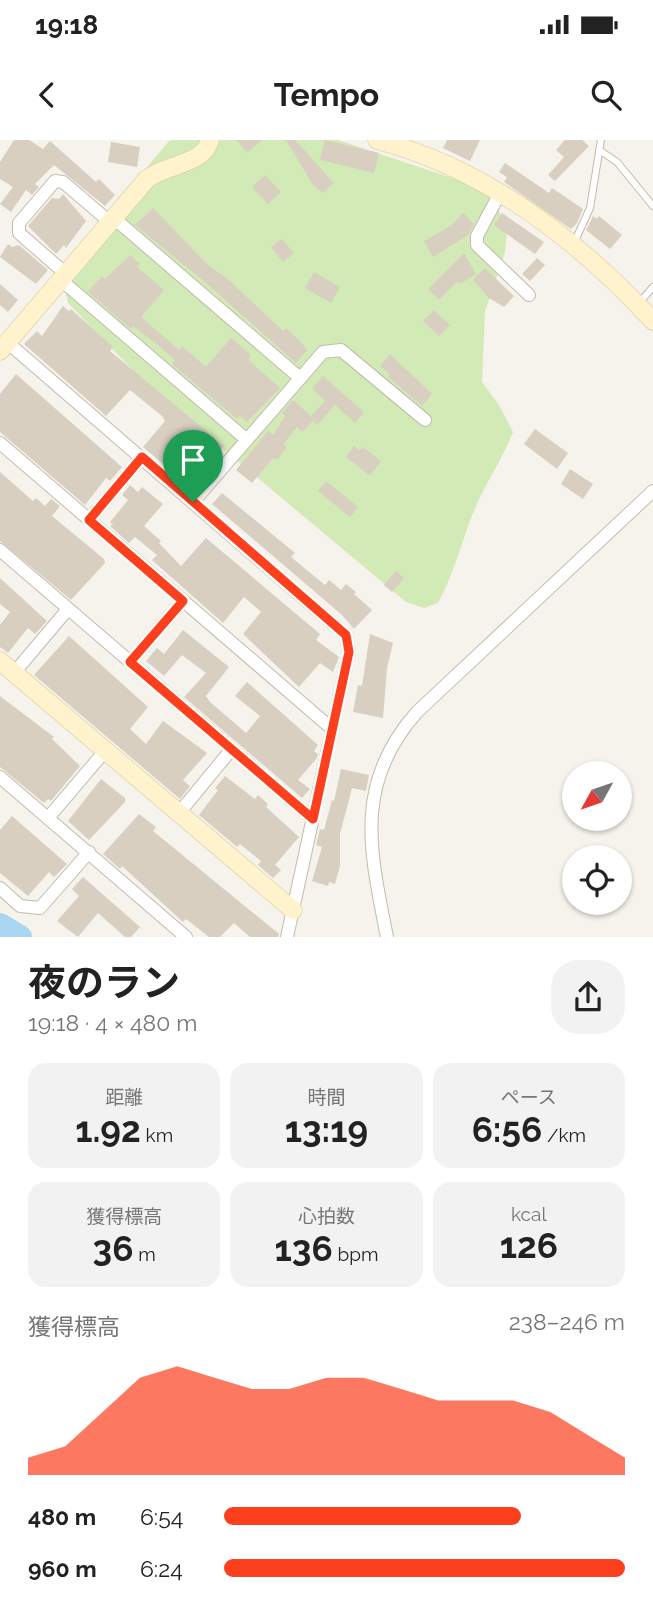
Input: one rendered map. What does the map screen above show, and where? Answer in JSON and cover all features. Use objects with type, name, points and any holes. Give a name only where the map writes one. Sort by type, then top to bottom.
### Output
[{"type":"street","points":[[209,140],[205,151],[198,156],[147,178],[4,346],[142,457],[346,635],[349,652],[287,937]]},
{"type":"street","points":[[377,140],[455,168],[500,193],[573,245],[653,320]]},
{"type":"street","points":[[247,440],[64,277],[19,233],[19,223],[55,181],[63,182],[300,377]]},
{"type":"street","points":[[500,193],[477,236],[477,245],[529,295]]},
{"type":"street","points":[[193,502],[323,352],[339,349],[425,420]]},
{"type":"street","points":[[0,443],[331,728]]},
{"type":"street","points":[[89,520],[142,457]]},
{"type":"street","points":[[387,937],[369,824],[375,789],[394,741],[417,712],[653,491]]},
{"type":"street","points":[[0,550],[313,819]]},
{"type":"street","points":[[130,662],[183,601]]},
{"type":"street","points":[[14,673],[68,609]]},
{"type":"street","points":[[0,661],[293,911]]},
{"type":"street","points":[[179,814],[231,750]]},
{"type":"street","points":[[48,818],[105,751]]},
{"type":"street","points":[[0,777],[186,937]]},
{"type":"street","points":[[0,888],[20,906],[40,908],[89,852]]},
{"type":"lane","points":[[573,245],[590,208],[601,140]]},
{"type":"lane","points":[[599,150],[617,162],[653,206]]},
{"type":"lane","points":[[638,304],[653,287]]},
{"type":"green space","points":[[170,140],[338,140],[488,190],[496,202],[507,232],[505,252],[485,312],[482,382],[499,405],[513,432],[476,506],[438,603],[424,608],[406,602],[148,386],[68,303],[63,280],[73,254]]},
{"type":"building","points":[[14,140],[29,140],[43,149],[50,141],[96,182],[99,179],[115,195],[105,206],[54,165],[35,184],[39,187],[32,195],[26,190],[11,212],[0,204],[13,187],[0,179],[0,162]]},
{"type":"building","points":[[237,140],[262,140],[247,153]]},
{"type":"building","points":[[286,140],[295,140],[334,183],[323,193],[313,185]]},
{"type":"building","points":[[325,140],[379,153],[374,173],[320,160]]},
{"type":"building","points":[[447,140],[480,140],[470,161],[443,148]]},
{"type":"building","points":[[565,140],[582,140],[589,146],[555,181],[548,175],[564,157],[556,150]]},
{"type":"building","points":[[111,142],[140,147],[137,167],[108,162]]},
{"type":"building","points":[[505,163],[549,193],[552,188],[583,209],[577,223],[571,229],[504,182],[507,177],[499,172]]},
{"type":"building","points":[[265,175],[281,192],[268,204],[252,187]]},
{"type":"building","points":[[63,194],[86,221],[66,248],[64,245],[56,254],[28,226],[52,198],[59,199]]},
{"type":"building","points":[[153,208],[207,264],[230,281],[283,331],[286,328],[300,341],[307,350],[296,363],[206,283],[135,225]]},
{"type":"building","points":[[463,213],[474,224],[468,235],[433,257],[424,241],[452,225]]},
{"type":"building","points":[[502,213],[544,242],[535,254],[494,225]]},
{"type":"building","points":[[593,216],[597,219],[599,216],[622,235],[610,249],[586,230]]},
{"type":"building","points":[[282,239],[294,253],[283,262],[271,247]]},
{"type":"building","points":[[8,244],[12,247],[19,245],[48,270],[36,284],[0,257]]},
{"type":"building","points":[[464,253],[476,274],[460,284],[458,281],[439,300],[428,289]]},
{"type":"building","points":[[130,255],[140,264],[137,267],[164,290],[141,317],[179,350],[182,346],[206,367],[231,338],[250,354],[249,361],[280,388],[247,422],[240,416],[237,419],[172,364],[175,360],[158,345],[133,326],[131,329],[88,292],[102,276],[105,279]]},
{"type":"building","points":[[537,258],[545,265],[530,281],[522,274]]},
{"type":"building","points":[[485,268],[514,296],[504,307],[489,298],[473,280]]},
{"type":"building","points":[[314,272],[340,287],[331,303],[305,288]]},
{"type":"building","points":[[0,284],[18,300],[8,312],[0,305]]},
{"type":"building","points":[[63,306],[69,311],[71,309],[113,347],[110,351],[224,446],[200,474],[203,476],[196,485],[190,487],[143,447],[165,421],[162,416],[130,390],[106,416],[24,344],[37,331],[42,336]]},
{"type":"building","points":[[434,310],[450,325],[439,336],[423,321]]},
{"type":"building","points":[[390,354],[432,394],[422,406],[388,377],[390,374],[380,366]]},
{"type":"building","points":[[16,374],[122,467],[110,481],[106,478],[85,505],[0,432],[0,394]]},
{"type":"building","points":[[323,376],[364,412],[355,423],[335,405],[317,425],[313,421],[302,432],[297,427],[283,445],[287,447],[277,460],[273,458],[252,483],[236,470],[268,431],[273,435],[285,416],[282,413],[293,400],[311,416],[325,401],[312,388]]},
{"type":"building","points":[[535,429],[568,453],[557,469],[524,444]]},
{"type":"building","points":[[354,446],[360,450],[363,447],[381,461],[370,476],[346,457]]},
{"type":"building","points":[[570,469],[593,484],[583,499],[561,484]]},
{"type":"building","points":[[0,472],[33,501],[36,498],[45,506],[51,499],[60,506],[52,516],[104,559],[105,563],[71,600],[0,541]]},
{"type":"building","points":[[326,481],[358,507],[350,517],[318,491]]},
{"type":"building","points":[[130,485],[138,492],[142,487],[163,504],[144,526],[161,541],[159,543],[181,566],[206,538],[320,634],[316,640],[339,657],[333,672],[320,663],[299,687],[243,634],[261,612],[244,597],[223,623],[152,560],[157,555],[135,537],[129,543],[110,526],[113,524],[110,522],[128,500],[122,495]]},
{"type":"building","points":[[222,493],[295,553],[291,557],[325,585],[329,580],[341,590],[346,584],[372,610],[354,629],[342,615],[212,504]]},
{"type":"building","points":[[396,571],[404,578],[392,592],[384,585]]},
{"type":"building","points":[[0,578],[47,621],[35,634],[28,628],[8,653],[0,647],[0,625],[10,612],[0,604]]},
{"type":"building","points":[[183,630],[229,667],[206,696],[246,733],[260,716],[235,696],[247,682],[318,745],[314,751],[318,754],[317,758],[298,780],[310,789],[302,798],[184,697],[206,673],[182,655],[164,676],[146,661],[157,648],[164,654]]},
{"type":"building","points":[[370,634],[393,643],[387,668],[383,718],[353,712],[358,685],[362,686]]},
{"type":"building","points":[[69,636],[148,707],[130,729],[146,744],[163,721],[207,753],[183,780],[190,786],[180,799],[34,675]]},
{"type":"building","points":[[0,696],[54,737],[52,739],[80,766],[51,801],[48,799],[44,803],[0,767]]},
{"type":"building","points":[[341,769],[369,775],[366,791],[352,788],[340,834],[340,866],[335,884],[329,882],[328,886],[312,881],[322,847],[316,845],[320,829],[324,830],[332,800],[334,801]]},
{"type":"building","points":[[225,776],[255,799],[258,795],[268,804],[266,807],[299,837],[275,865],[281,870],[273,878],[258,865],[261,861],[240,844],[237,847],[199,815]]},
{"type":"building","points":[[101,779],[125,798],[125,802],[89,840],[68,821]]},
{"type":"building","points":[[139,814],[156,827],[153,831],[279,934],[278,937],[250,937],[234,923],[220,937],[209,937],[186,919],[183,922],[122,866],[120,869],[103,854]]},
{"type":"building","points":[[12,816],[67,864],[54,877],[49,872],[28,896],[0,873],[0,830]]},
{"type":"building","points":[[83,877],[140,927],[131,937],[125,937],[98,913],[78,937],[57,921],[79,896],[72,889]]},
{"type":"waterway","points":[[0,925],[20,937]]},
{"type":"route","points":[[142,457],[193,502],[346,635],[349,652],[313,819],[130,662],[183,601],[89,520],[142,457]]}]
